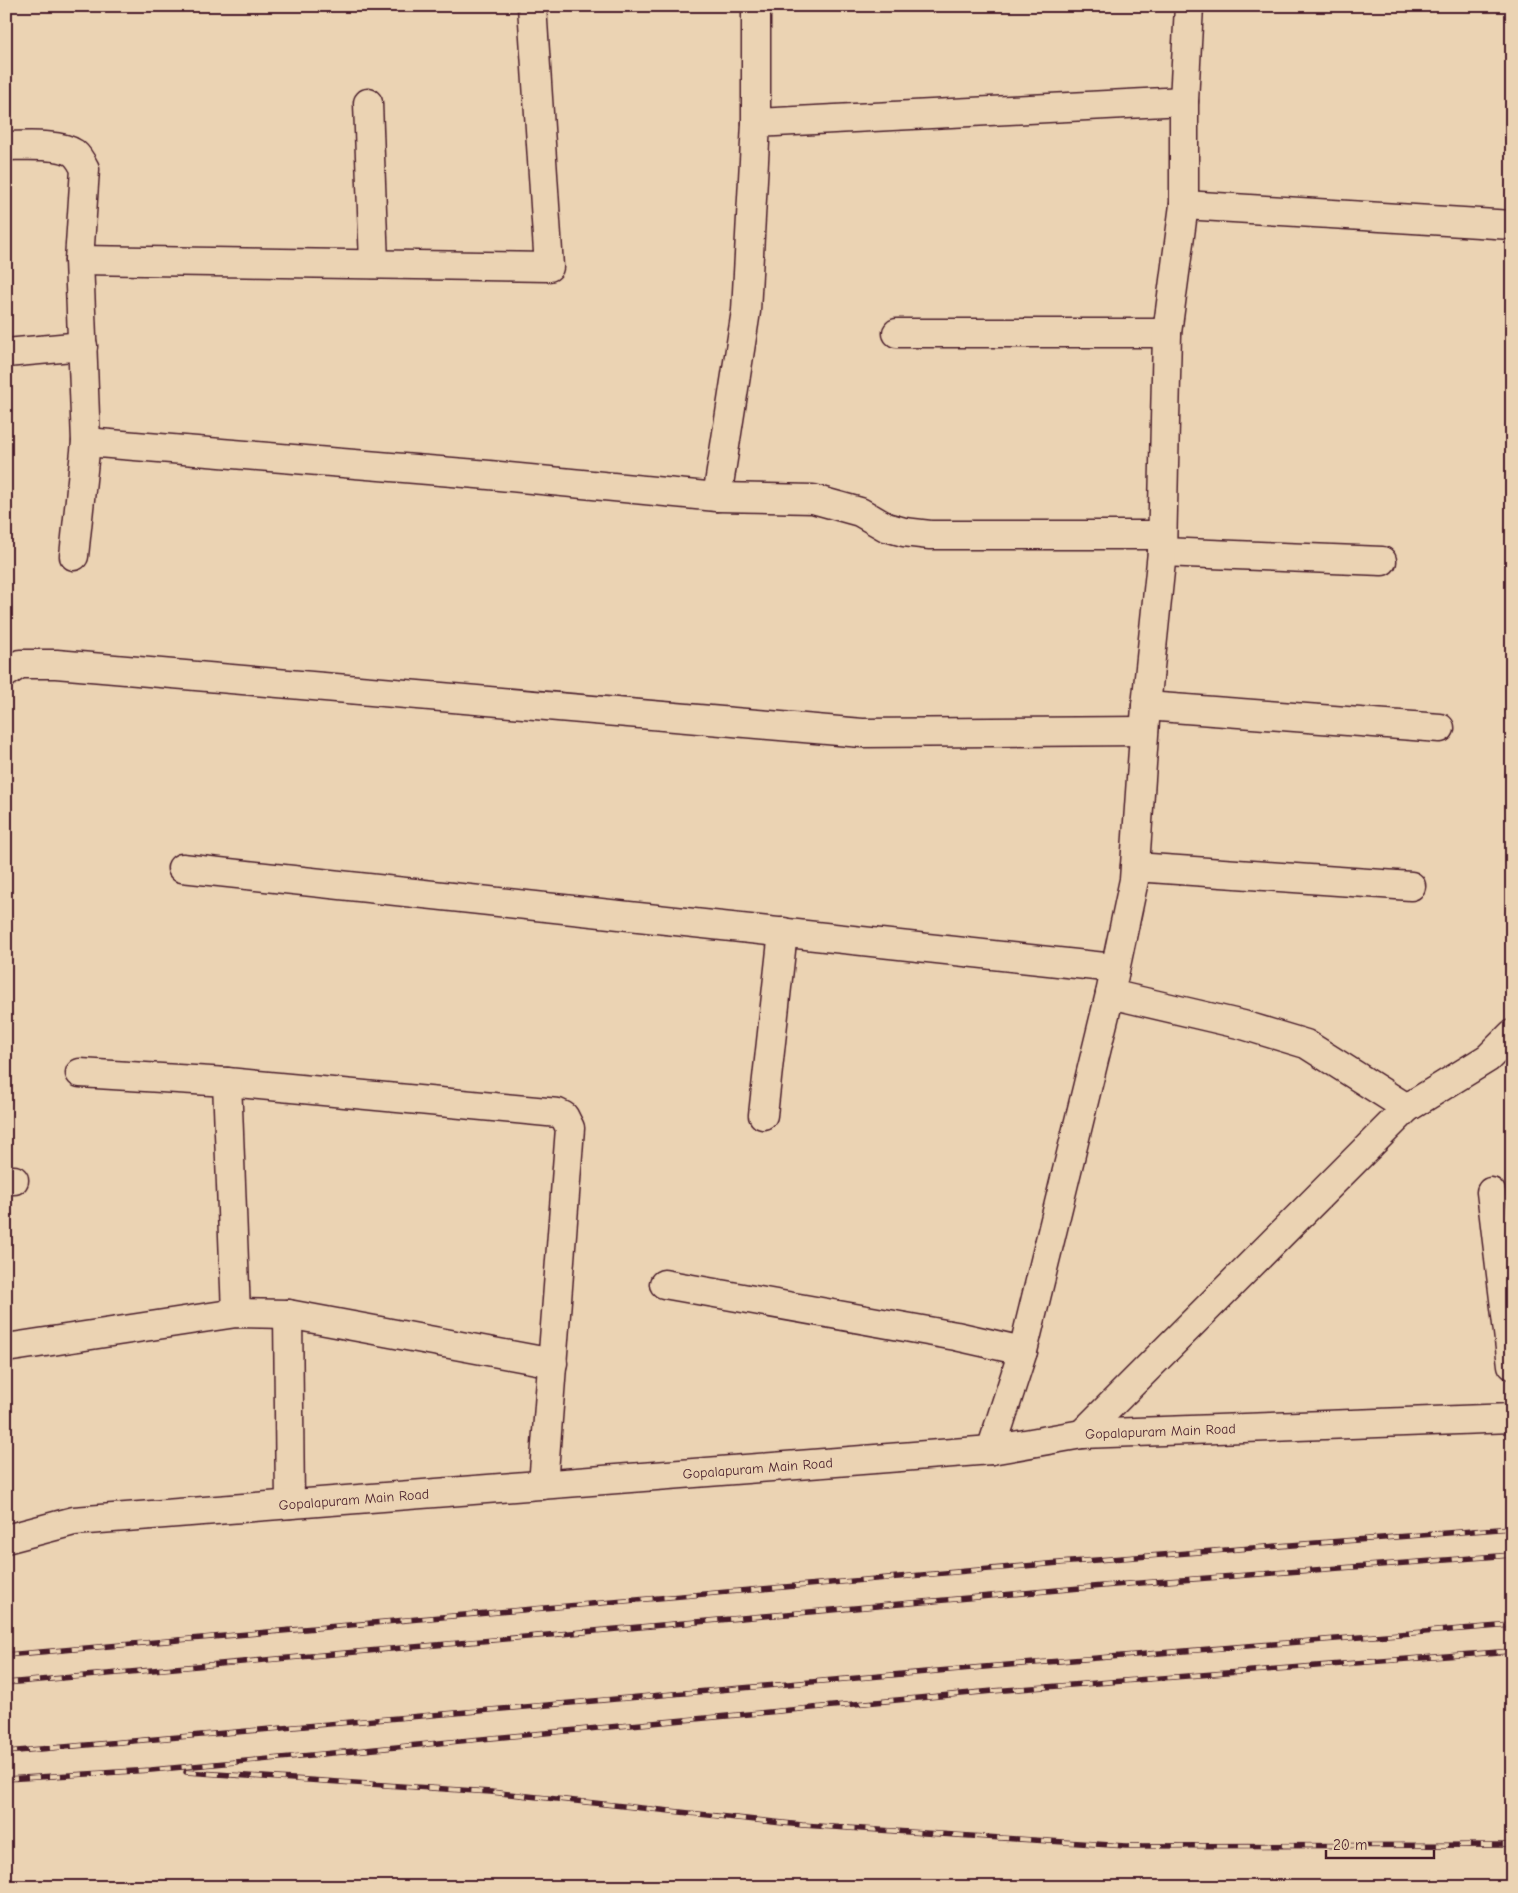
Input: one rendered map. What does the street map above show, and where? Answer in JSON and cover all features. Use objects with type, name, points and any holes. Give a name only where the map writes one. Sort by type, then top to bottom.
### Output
[{"type":"street","points":[[79,260],[549,267],[532,6]]},
{"type":"street","points":[[717,497],[746,311],[756,123],[756,6]]},
{"type":"street","points":[[991,1450],[1023,1351],[1112,981],[1134,880],[1145,718],[1162,544],[1167,333],[1184,205],[1184,101],[1189,6]]},
{"type":"street","points":[[756,123],[1184,101]]},
{"type":"street","points":[[368,103],[374,264]]},
{"type":"street","points":[[6,146],[58,147],[73,152],[85,169],[79,260],[86,442],[74,556]]},
{"type":"street","points":[[1184,205],[1512,225]]},
{"type":"street","points":[[897,333],[1167,333]]},
{"type":"street","points":[[6,353],[82,346]]},
{"type":"street","points":[[86,442],[489,475],[717,497],[813,499],[860,512],[886,527],[930,536],[1162,544],[1382,561]]},
{"type":"street","points":[[6,673],[20,664],[56,664],[862,733],[1145,718],[1440,728]]},
{"type":"street","points":[[1135,867],[1411,886]]},
{"type":"street","points":[[182,868],[783,932],[1112,981],[1306,1044],[1407,1108]]},
{"type":"street","points":[[763,1115],[783,932]]},
{"type":"street","points":[[1082,1434],[1407,1108],[1488,1058],[1512,1034]]},
{"type":"street","points":[[80,1073],[227,1082],[549,1112],[564,1116],[570,1128],[543,1485]]},
{"type":"street","points":[[227,1082],[236,1313]]},
{"type":"street","points":[[1491,1192],[1512,1365]]},
{"type":"street","points":[[664,1284],[956,1336],[1023,1351]]},
{"type":"street","points":[[6,1348],[236,1313],[288,1314],[553,1363]]},
{"type":"street","points":[[288,1314],[290,1504]]},
{"type":"street","name":"Gopalapuram Main Road","points":[[6,1539],[74,1521],[991,1450],[1082,1434],[1512,1418]]},
{"type":"railway","points":[[6,1655],[1071,1562],[1512,1528]]},
{"type":"railway","points":[[6,1683],[1114,1585],[1512,1555]]},
{"type":"railway","points":[[6,1752],[984,1667],[1512,1625]]},
{"type":"railway","points":[[6,1779],[151,1770],[993,1691],[1512,1651]]},
{"type":"railway","points":[[186,1772],[491,1792],[802,1825],[1126,1846],[1512,1845]]}]
